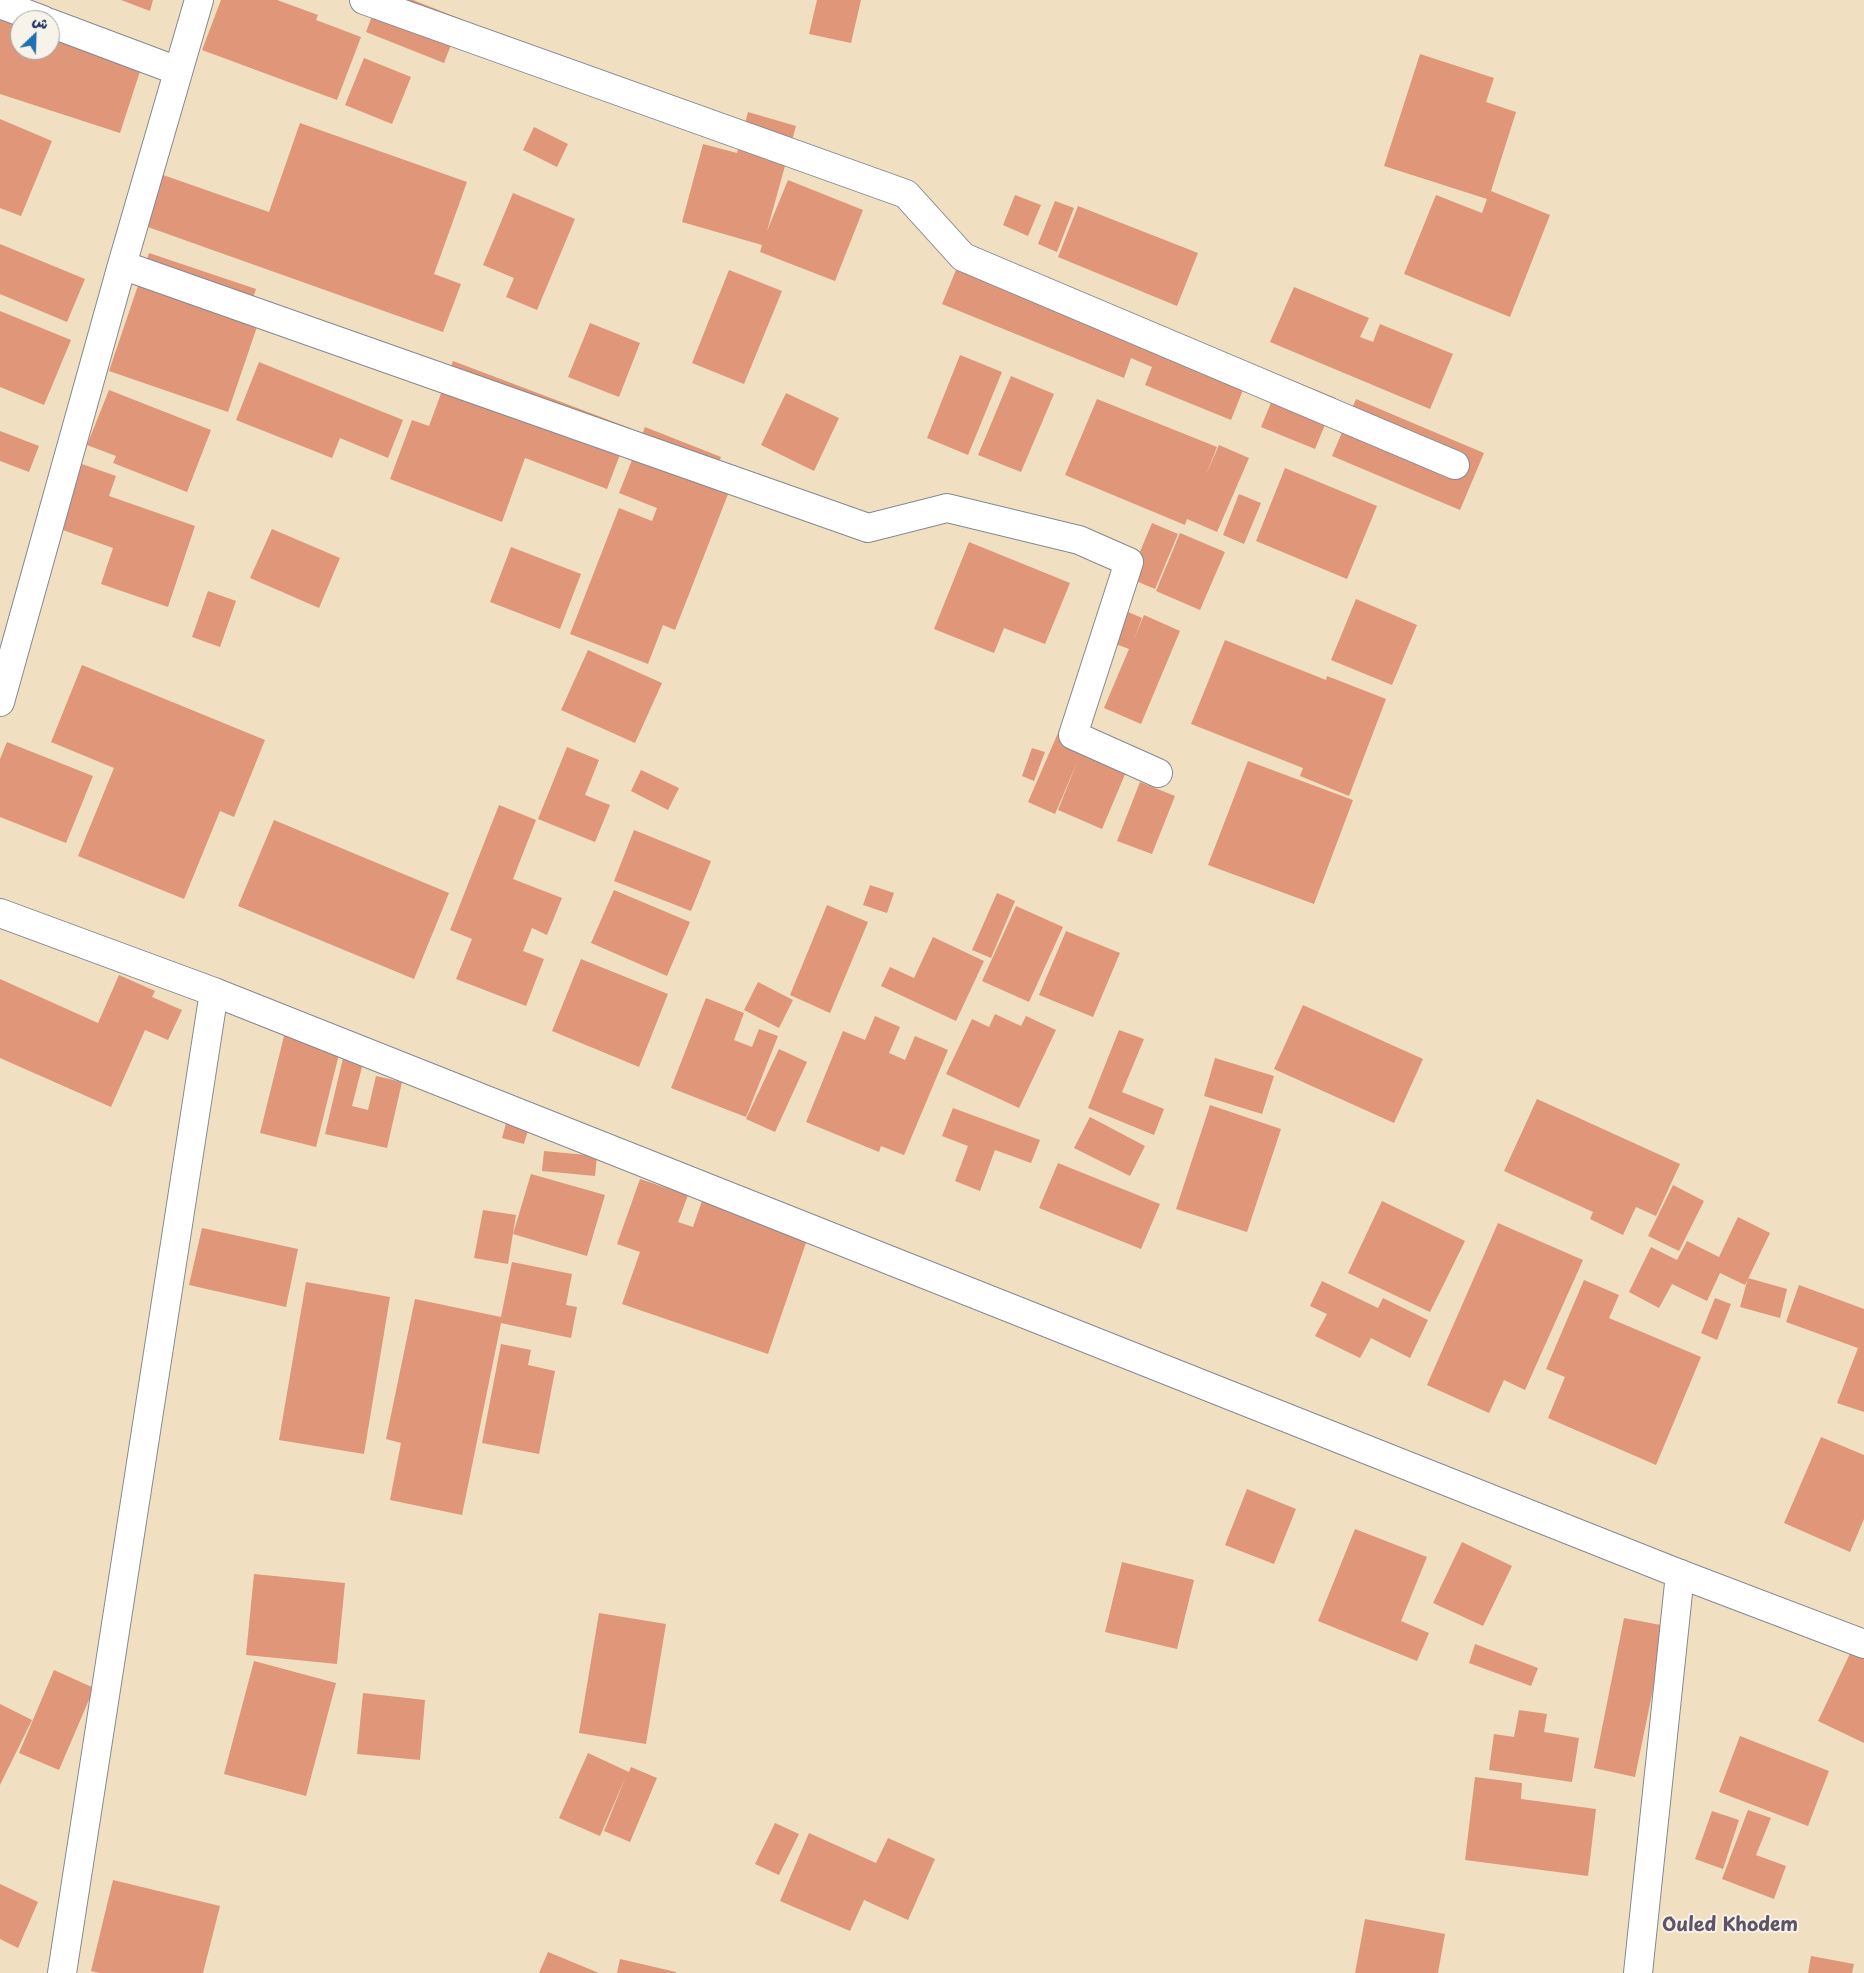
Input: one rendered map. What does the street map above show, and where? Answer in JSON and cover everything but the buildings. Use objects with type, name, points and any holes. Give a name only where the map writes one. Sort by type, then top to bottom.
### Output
[{"type":"street","points":[[0,702],[198,0]]},
{"type":"street","points":[[364,0],[906,194],[963,257],[1455,465]]},
{"type":"street","points":[[0,4],[16,10]]},
{"type":"street","points":[[60,27],[178,71]]},
{"type":"street","points":[[122,265],[868,528],[947,508],[1079,540],[1129,562],[1073,735],[1158,773]]},
{"type":"street","points":[[0,913],[214,992],[1680,1574],[1864,1644]]},
{"type":"street","points":[[62,1973],[214,992]]},
{"type":"street","points":[[1638,1973],[1680,1574]]},
{"type":"district","name":"Ouled Khodem","points":[[1730,1926]]}]
